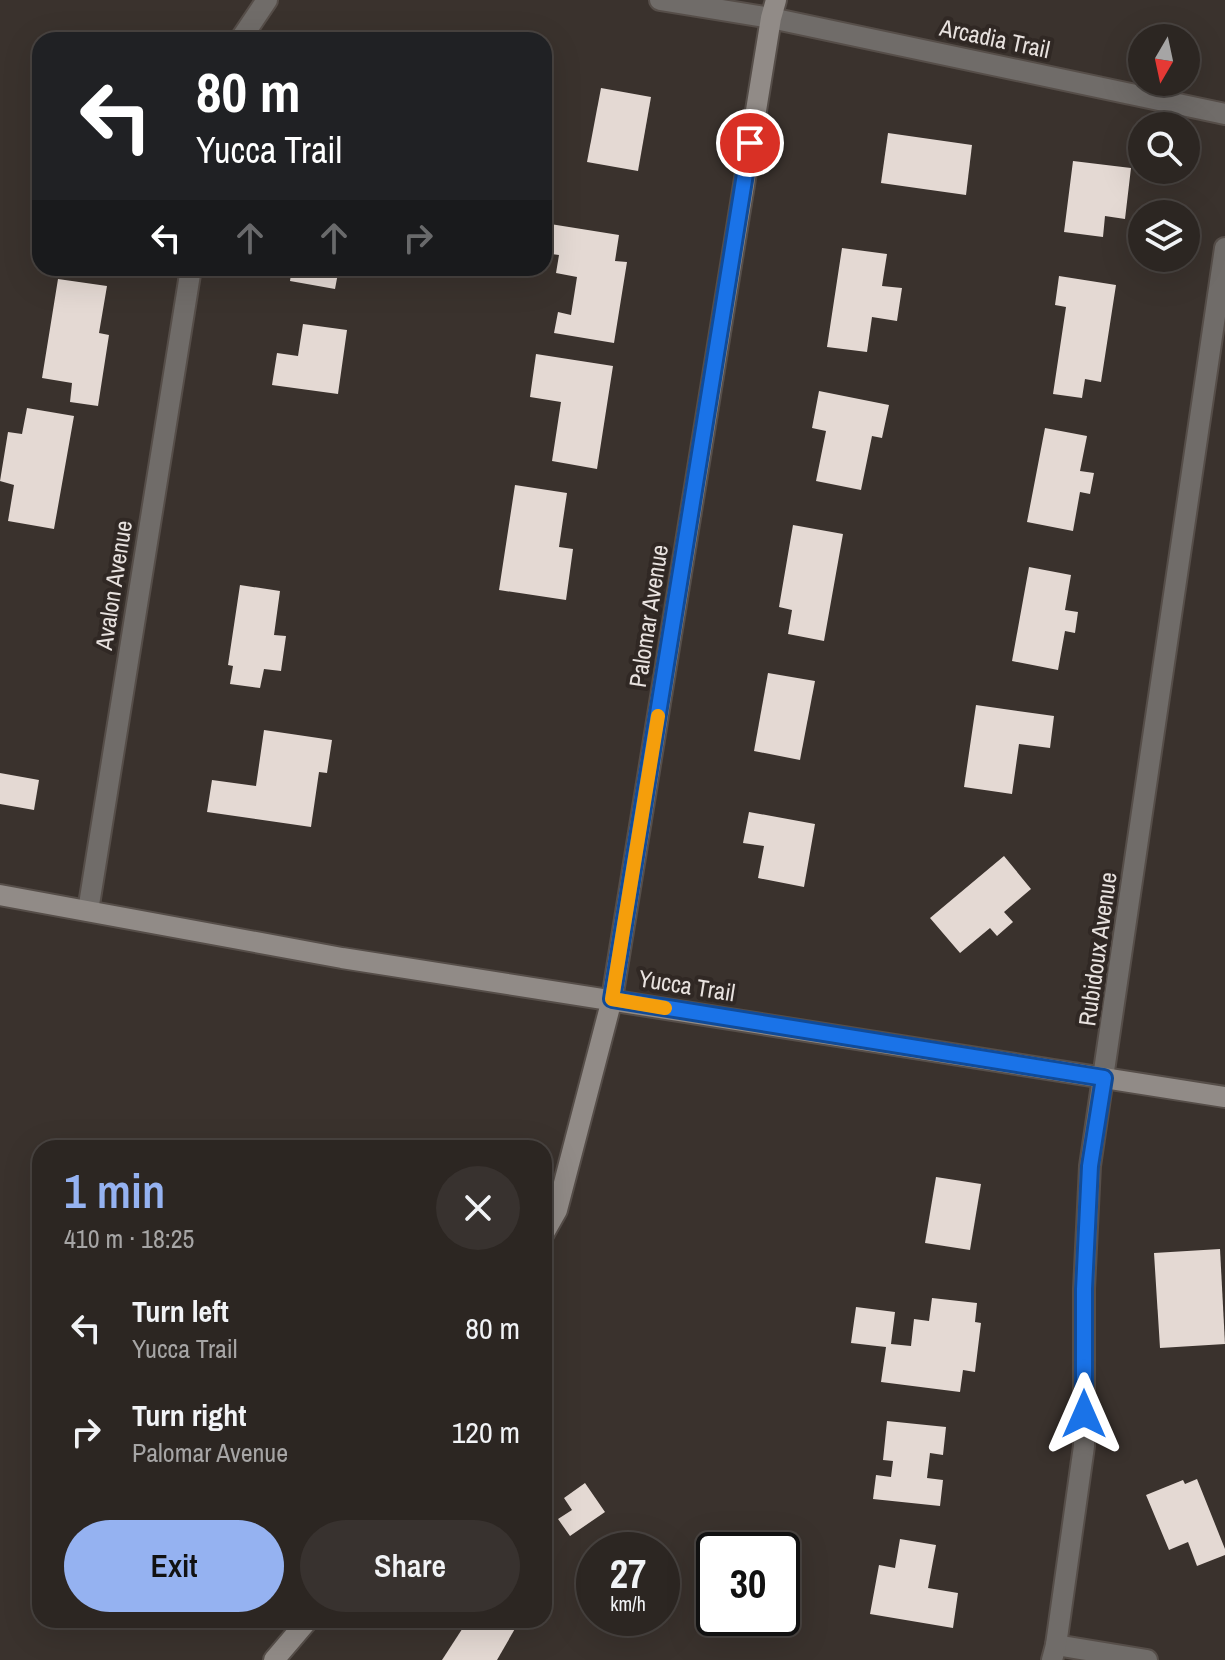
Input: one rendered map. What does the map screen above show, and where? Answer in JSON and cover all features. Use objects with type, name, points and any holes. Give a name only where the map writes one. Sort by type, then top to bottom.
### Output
[{"type":"street","points":[[245,32],[267,0]]},
{"type":"street","name":"Arcadia Trail","points":[[660,0],[773,9],[1225,114]]},
{"type":"street","name":"Palomar Avenue","points":[[552,1219],[557,1210],[612,999],[773,9]]},
{"type":"street","name":"Rubidoux Avenue","points":[[1054,1652],[1084,1446],[1084,1289],[1090,1166],[1225,248]]},
{"type":"street","name":"Avalon Avenue","points":[[88,911],[190,276]]},
{"type":"street","name":"Yucca Trail","points":[[0,895],[342,958],[1225,1097]]},
{"type":"street","points":[[274,1660],[301,1628]]},
{"type":"street","points":[[1054,1652],[1147,1660]]},
{"type":"building","points":[[601,88],[651,97],[638,171],[587,162]]},
{"type":"building","points":[[888,133],[972,145],[966,195],[881,183]]},
{"type":"building","points":[[1073,161],[1128,168],[1125,219],[1105,216],[1103,237],[1064,232]]},
{"type":"building","points":[[552,224],[619,235],[615,261],[627,262],[614,343],[554,333],[558,312],[571,315],[577,277],[556,273],[559,255],[552,254]]},
{"type":"building","points":[[842,248],[887,254],[882,286],[902,288],[897,321],[872,317],[867,352],[827,347]]},
{"type":"building","points":[[291,276],[337,276],[335,289],[290,281]]},
{"type":"building","points":[[1059,276],[1116,285],[1101,382],[1085,379],[1082,398],[1053,394],[1066,307],[1055,305]]},
{"type":"building","points":[[58,279],[107,286],[99,333],[109,335],[98,406],[70,402],[72,383],[42,378]]},
{"type":"building","points":[[303,324],[347,330],[338,394],[272,385],[277,353],[298,356]]},
{"type":"building","points":[[536,354],[613,366],[597,469],[552,461],[561,402],[530,397]]},
{"type":"building","points":[[819,391],[889,405],[882,438],[872,436],[861,490],[816,481],[826,431],[812,428]]},
{"type":"building","points":[[27,408],[74,416],[54,529],[8,521],[14,485],[0,481],[8,432],[22,434]]},
{"type":"building","points":[[1045,428],[1087,436],[1080,471],[1094,473],[1090,494],[1080,492],[1073,531],[1027,522]]},
{"type":"building","points":[[515,485],[567,493],[559,547],[573,549],[566,600],[499,590]]},
{"type":"building","points":[[793,525],[843,534],[824,641],[788,634],[792,610],[779,607]]},
{"type":"building","points":[[1029,567],[1071,575],[1065,610],[1078,612],[1075,633],[1065,631],[1058,670],[1012,661]]},
{"type":"building","points":[[240,585],[280,591],[274,635],[286,636],[281,671],[264,669],[260,688],[230,684],[233,666],[228,665]]},
{"type":"building","points":[[768,673],[815,681],[800,760],[754,751]]},
{"type":"building","points":[[976,705],[1054,716],[1050,748],[1019,744],[1012,794],[964,787]]},
{"type":"building","points":[[264,730],[332,740],[327,773],[319,772],[311,827],[207,812],[212,780],[256,786]]},
{"type":"building","points":[[0,773],[39,780],[34,810],[0,804]]},
{"type":"building","points":[[749,812],[815,824],[804,887],[758,878],[764,846],[743,843]]},
{"type":"building","points":[[1004,856],[1031,889],[1004,912],[1013,922],[997,936],[990,928],[960,953],[930,918]]},
{"type":"building","points":[[936,1177],[981,1184],[970,1250],[925,1243]]},
{"type":"building","points":[[1220,1249],[1225,1344],[1160,1348],[1154,1253]]},
{"type":"building","points":[[932,1298],[977,1303],[975,1322],[981,1323],[975,1372],[963,1370],[960,1392],[881,1382],[886,1347],[851,1343],[856,1307],[895,1312],[891,1344],[911,1346],[914,1319],[929,1321]]},
{"type":"building","points":[[887,1421],[946,1427],[943,1455],[930,1453],[927,1478],[943,1480],[940,1506],[873,1499],[876,1475],[891,1477],[893,1461],[883,1460]]},
{"type":"building","points":[[1197,1479],[1225,1555],[1197,1566],[1188,1542],[1169,1550],[1146,1495],[1183,1480],[1185,1484]]},
{"type":"building","points":[[585,1483],[605,1512],[570,1536],[558,1519],[572,1510],[564,1498]]},
{"type":"building","points":[[900,1539],[936,1545],[928,1588],[958,1593],[953,1628],[870,1614],[879,1565],[895,1568]]},
{"type":"building","points":[[463,1628],[515,1628],[497,1660],[442,1660]]},
{"type":"slow traffic","points":[[658,716],[612,999],[665,1008]]},
{"type":"route","points":[[750,143],[612,999],[1104,1078],[1090,1166],[1084,1289],[1084,1414]]}]
